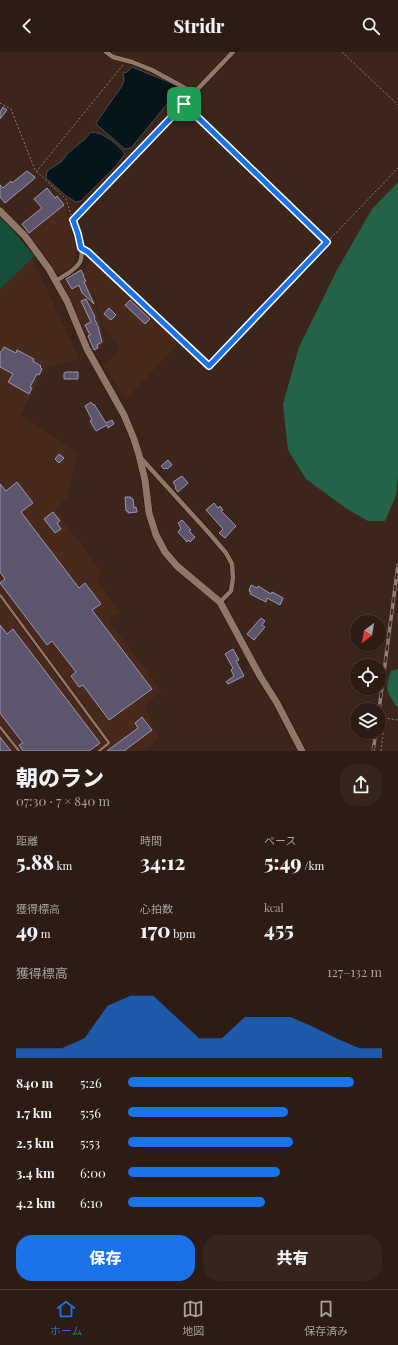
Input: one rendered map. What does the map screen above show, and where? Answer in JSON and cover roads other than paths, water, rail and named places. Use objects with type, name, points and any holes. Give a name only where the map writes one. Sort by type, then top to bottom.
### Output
[{"type":"street","points":[[106,52],[113,57],[132,62],[152,70],[194,93]]},
{"type":"street","points":[[56,281],[75,268],[80,261],[81,248],[73,220],[233,52]]},
{"type":"street","points":[[0,211],[25,236],[42,258],[56,281],[67,301],[87,349],[124,415],[139,455],[145,480],[149,513],[156,535],[165,552],[177,566],[220,602],[302,751]]},
{"type":"street","points":[[139,455],[226,553],[232,564],[233,578],[231,591],[220,602]]},
{"type":"lane","points":[[0,595],[110,743],[99,751]]},
{"type":"lane","points":[[0,727],[19,751]]},
{"type":"railway","points":[[380,703],[398,565]]},
{"type":"railway","points":[[373,751],[375,739]]}]
